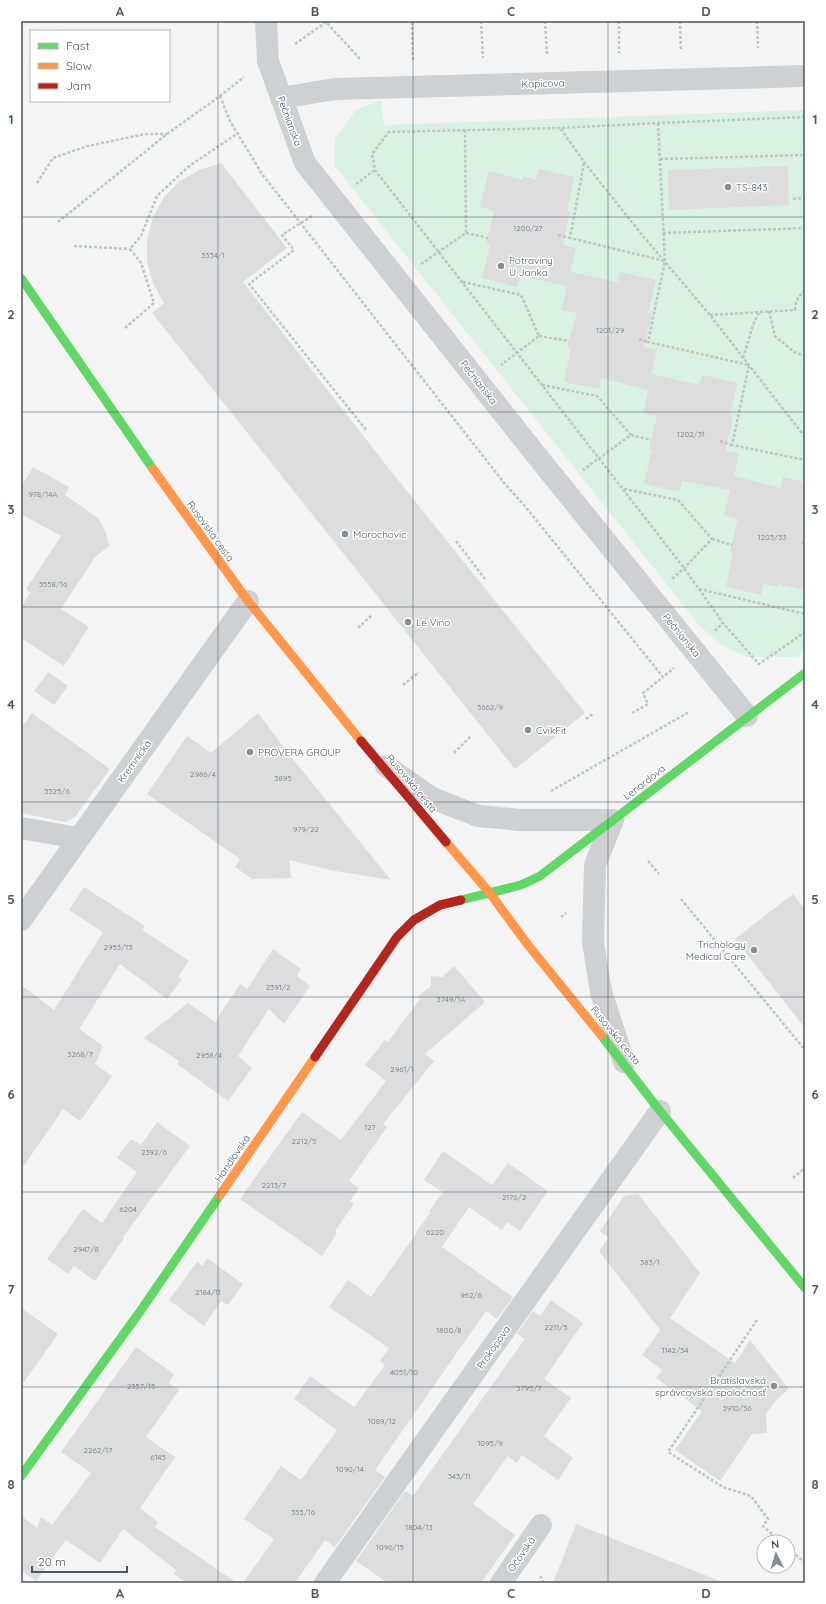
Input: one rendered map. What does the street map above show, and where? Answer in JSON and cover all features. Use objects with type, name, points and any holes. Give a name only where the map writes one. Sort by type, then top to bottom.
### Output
[{"type":"street","name":"Pečnianska","points":[[266,21],[268,61],[305,162],[561,486],[747,716]]},
{"type":"street","name":"Kapicova","points":[[281,98],[335,89],[805,76]]},
{"type":"street","name":"Rusovská cesta","points":[[21,278],[124,429],[248,601],[377,760],[489,892],[528,945],[625,1064],[660,1111],[805,1288]]},
{"type":"street","name":"Kremnická","points":[[21,920],[248,601]]},
{"type":"street","name":"Lenardova","points":[[489,892],[521,885],[540,876],[805,673]]},
{"type":"street","points":[[377,760],[432,798],[478,816],[520,820],[613,820],[595,865],[593,942],[601,992],[625,1064]]},
{"type":"street","points":[[21,828],[78,838]]},
{"type":"street","name":"Handlovská","points":[[21,1476],[139,1312],[397,937],[414,920],[440,904],[489,892]]},
{"type":"street","name":"Prokopova","points":[[325,1583],[660,1111]]},
{"type":"street","name":"Očovská","points":[[501,1583],[541,1525]]},
{"type":"path","points":[[481,21],[483,58]]},
{"type":"path","points":[[545,21],[547,56]]},
{"type":"path","points":[[619,21],[619,53]]},
{"type":"path","points":[[680,21],[681,51]]},
{"type":"path","points":[[757,21],[758,48]]},
{"type":"path","points":[[289,48],[326,22]]},
{"type":"path","points":[[412,22],[413,60]]},
{"type":"path","points":[[58,222],[167,134],[249,73]]},
{"type":"path","points":[[220,96],[230,121],[262,174],[505,484],[534,517],[663,677]]},
{"type":"path","points":[[805,117],[560,128],[389,132],[372,154],[375,170],[684,568],[723,623],[759,664],[805,632]]},
{"type":"path","points":[[648,342],[665,262],[658,123]]},
{"type":"path","points":[[560,128],[584,162],[710,315],[805,437]]},
{"type":"path","points":[[465,130],[466,233]]},
{"type":"path","points":[[130,249],[141,236],[157,196],[188,168],[238,133]]},
{"type":"path","points":[[37,183],[53,158],[88,146],[145,134],[167,134]]},
{"type":"path","points":[[660,159],[805,155]]},
{"type":"path","points":[[570,238],[584,162]]},
{"type":"path","points":[[793,199],[805,198]]},
{"type":"path","points":[[301,224],[282,235],[294,250],[249,284],[367,431]]},
{"type":"path","points":[[663,233],[805,228]]},
{"type":"path","points":[[398,279],[466,233],[488,238]]},
{"type":"path","points":[[558,235],[665,262]]},
{"type":"path","points":[[74,246],[130,249],[141,262],[154,304],[125,328]]},
{"type":"path","points":[[462,282],[521,295],[539,336]]},
{"type":"path","points":[[710,315],[795,310],[795,304],[798,297],[805,290]]},
{"type":"path","points":[[769,311],[775,336],[794,352],[805,356]]},
{"type":"path","points":[[743,358],[753,325],[759,312]]},
{"type":"path","points":[[539,336],[569,341]]},
{"type":"path","points":[[478,381],[518,354],[539,336]]},
{"type":"path","points":[[639,339],[749,365]]},
{"type":"path","points":[[732,444],[749,365]]},
{"type":"path","points":[[542,385],[597,396],[631,435],[651,440]]},
{"type":"path","points":[[561,486],[631,435]]},
{"type":"path","points":[[720,441],[805,460]]},
{"type":"path","points":[[623,489],[678,500],[712,539],[732,545]]},
{"type":"path","points":[[651,596],[684,568],[712,539]]},
{"type":"path","points":[[456,541],[486,579]]},
{"type":"path","points":[[699,589],[805,614]]},
{"type":"path","points":[[358,628],[372,615]]},
{"type":"path","points":[[632,713],[648,704],[643,693],[695,651],[723,623]]},
{"type":"path","points":[[403,685],[419,672]]},
{"type":"path","points":[[547,793],[689,712]]},
{"type":"path","points":[[586,719],[594,713]]},
{"type":"path","points":[[454,753],[471,736]]},
{"type":"path","points":[[648,861],[659,874]]},
{"type":"path","points":[[681,899],[805,1050]]},
{"type":"path","points":[[793,1178],[805,1168]]},
{"type":"path","points":[[757,1320],[668,1452],[723,1487],[751,1496],[768,1520],[763,1526],[772,1534]]},
{"type":"path","points":[[796,1555],[805,1563]]},
{"type":"green space","points":[[381,100],[384,125],[805,110],[805,650],[796,657],[747,657],[721,645],[699,625],[334,165],[335,139],[356,110]]},
{"type":"building","points":[[221,163],[287,248],[243,282],[390,470],[585,713],[515,769],[152,313],[164,303],[153,283],[147,261],[147,239],[153,217],[164,197],[180,181],[199,170]]},
{"type":"building","name":"TS-843","points":[[788,166],[789,205],[669,210],[668,170]]},
{"type":"building","points":[[539,169],[574,177],[567,211],[570,211],[563,245],[576,248],[567,286],[520,276],[517,287],[482,278],[490,245],[486,245],[494,211],[480,207],[489,171],[522,180],[523,176],[536,180]]},
{"type":"building","points":[[571,272],[618,282],[620,272],[656,280],[648,313],[652,314],[644,347],[657,350],[648,390],[601,378],[599,389],[564,382],[571,348],[567,347],[577,313],[561,310]]},
{"type":"building","points":[[652,374],[699,385],[702,375],[737,383],[730,417],[733,417],[725,451],[739,454],[734,476],[780,488],[783,477],[805,482],[805,590],[778,584],[778,587],[764,584],[761,595],[726,586],[733,554],[730,552],[738,519],[724,515],[730,490],[682,481],[680,492],[644,484],[652,450],[649,449],[657,416],[643,413]]},
{"type":"building","points":[[33,467],[69,487],[65,495],[99,519],[106,533],[109,546],[95,557],[61,609],[89,627],[64,666],[21,638],[21,607],[30,593],[26,589],[61,536],[21,514],[21,487]]},
{"type":"building","points":[[48,672],[68,686],[54,705],[34,691]]},
{"type":"building","points":[[32,713],[110,769],[75,817],[65,822],[21,813],[21,728]]},
{"type":"building","points":[[258,713],[288,753],[391,880],[335,871],[289,860],[291,878],[252,879],[235,867],[240,859],[147,794],[187,736],[211,753]]},
{"type":"building","points":[[84,887],[145,926],[142,930],[189,961],[178,977],[182,979],[167,999],[120,964],[79,1029],[103,1046],[95,1064],[112,1076],[80,1121],[63,1109],[21,1170],[21,985],[54,1010],[103,932],[69,910]]},
{"type":"building","points":[[793,894],[805,909],[805,1028],[735,939]]},
{"type":"building","points":[[273,949],[301,969],[297,976],[310,986],[284,1024],[269,1009],[238,1056],[252,1068],[228,1101],[177,1064],[179,1061],[144,1038],[188,1003],[215,1022],[240,984],[247,989]]},
{"type":"building","points":[[454,966],[485,1002],[425,1054],[434,1061],[383,1124],[387,1127],[349,1181],[359,1188],[350,1201],[354,1204],[335,1231],[337,1233],[322,1256],[240,1199],[302,1112],[341,1140],[386,1081],[365,1065],[385,1040],[388,1042],[420,999],[418,996],[431,986],[431,976],[442,977]]},
{"type":"building","points":[[157,1122],[190,1146],[123,1237],[124,1238],[95,1281],[74,1266],[68,1274],[47,1259],[83,1209],[102,1223],[137,1172],[117,1158],[131,1139],[141,1145]]},
{"type":"building","points":[[443,1151],[492,1185],[508,1163],[548,1191],[520,1231],[507,1222],[502,1230],[469,1207],[442,1247],[513,1297],[497,1319],[486,1311],[375,1470],[385,1477],[335,1547],[325,1540],[295,1583],[243,1583],[274,1539],[244,1519],[281,1466],[301,1480],[337,1430],[294,1399],[310,1376],[354,1407],[385,1365],[380,1361],[389,1348],[329,1307],[348,1280],[371,1297],[418,1231],[431,1212],[429,1211],[443,1192],[424,1180]]},
{"type":"building","points":[[638,1194],[700,1273],[670,1318],[735,1363],[750,1340],[789,1389],[775,1401],[766,1414],[767,1433],[752,1434],[720,1481],[675,1450],[702,1411],[656,1378],[662,1370],[642,1355],[660,1330],[599,1251],[609,1238],[600,1231],[624,1196]]},
{"type":"building","points":[[207,1258],[243,1284],[228,1305],[221,1301],[204,1326],[169,1300],[197,1262],[203,1266]]},
{"type":"building","points":[[551,1300],[583,1323],[544,1379],[571,1398],[544,1436],[573,1458],[558,1480],[522,1455],[517,1463],[508,1456],[473,1504],[515,1535],[481,1583],[388,1583],[356,1561],[405,1491],[413,1496],[525,1339],[517,1334],[533,1311],[540,1316]]},
{"type":"building","points":[[21,1308],[58,1334],[21,1386]]},
{"type":"building","points":[[136,1347],[174,1374],[169,1383],[179,1390],[146,1437],[175,1457],[140,1508],[158,1522],[155,1527],[237,1583],[187,1583],[174,1574],[176,1570],[123,1529],[100,1563],[66,1540],[36,1581],[21,1570],[21,1516],[37,1528],[41,1517],[52,1525],[91,1473],[61,1452]]},
{"type":"building","points":[[576,1524],[720,1581],[720,1583],[553,1583]]},
{"type":"traffic: fast","points":[[21,278],[153,469]]},
{"type":"traffic: fast","points":[[461,900],[521,885],[540,876],[805,673]]},
{"type":"traffic: fast","points":[[601,1035],[660,1111],[805,1288]]},
{"type":"traffic: fast","points":[[21,1476],[139,1313],[220,1195]]},
{"type":"traffic: slow","points":[[153,469],[248,601],[361,741]]},
{"type":"traffic: slow","points":[[446,842],[489,892],[528,945],[601,1035]]},
{"type":"traffic: slow","points":[[220,1195],[315,1057]]},
{"type":"traffic: jam","points":[[361,741],[446,842]]},
{"type":"traffic: jam","points":[[315,1057],[397,937],[414,920],[440,905],[461,900]]},
{"type":"place","name":"TS-843","points":[[728,187]]},
{"type":"place","name":"Potraviny U Janka","points":[[501,266]]},
{"type":"place","name":"Morochovic","points":[[345,534]]},
{"type":"place","name":"Le Vino","points":[[408,622]]},
{"type":"place","name":"CvikFit","points":[[528,730]]},
{"type":"place","name":"PROVERA GROUP","points":[[250,752]]},
{"type":"place","name":"Trichology Medical Care","points":[[754,950]]},
{"type":"place","name":"Bratislavská správcovská spoločnosť","points":[[774,1386]]}]
